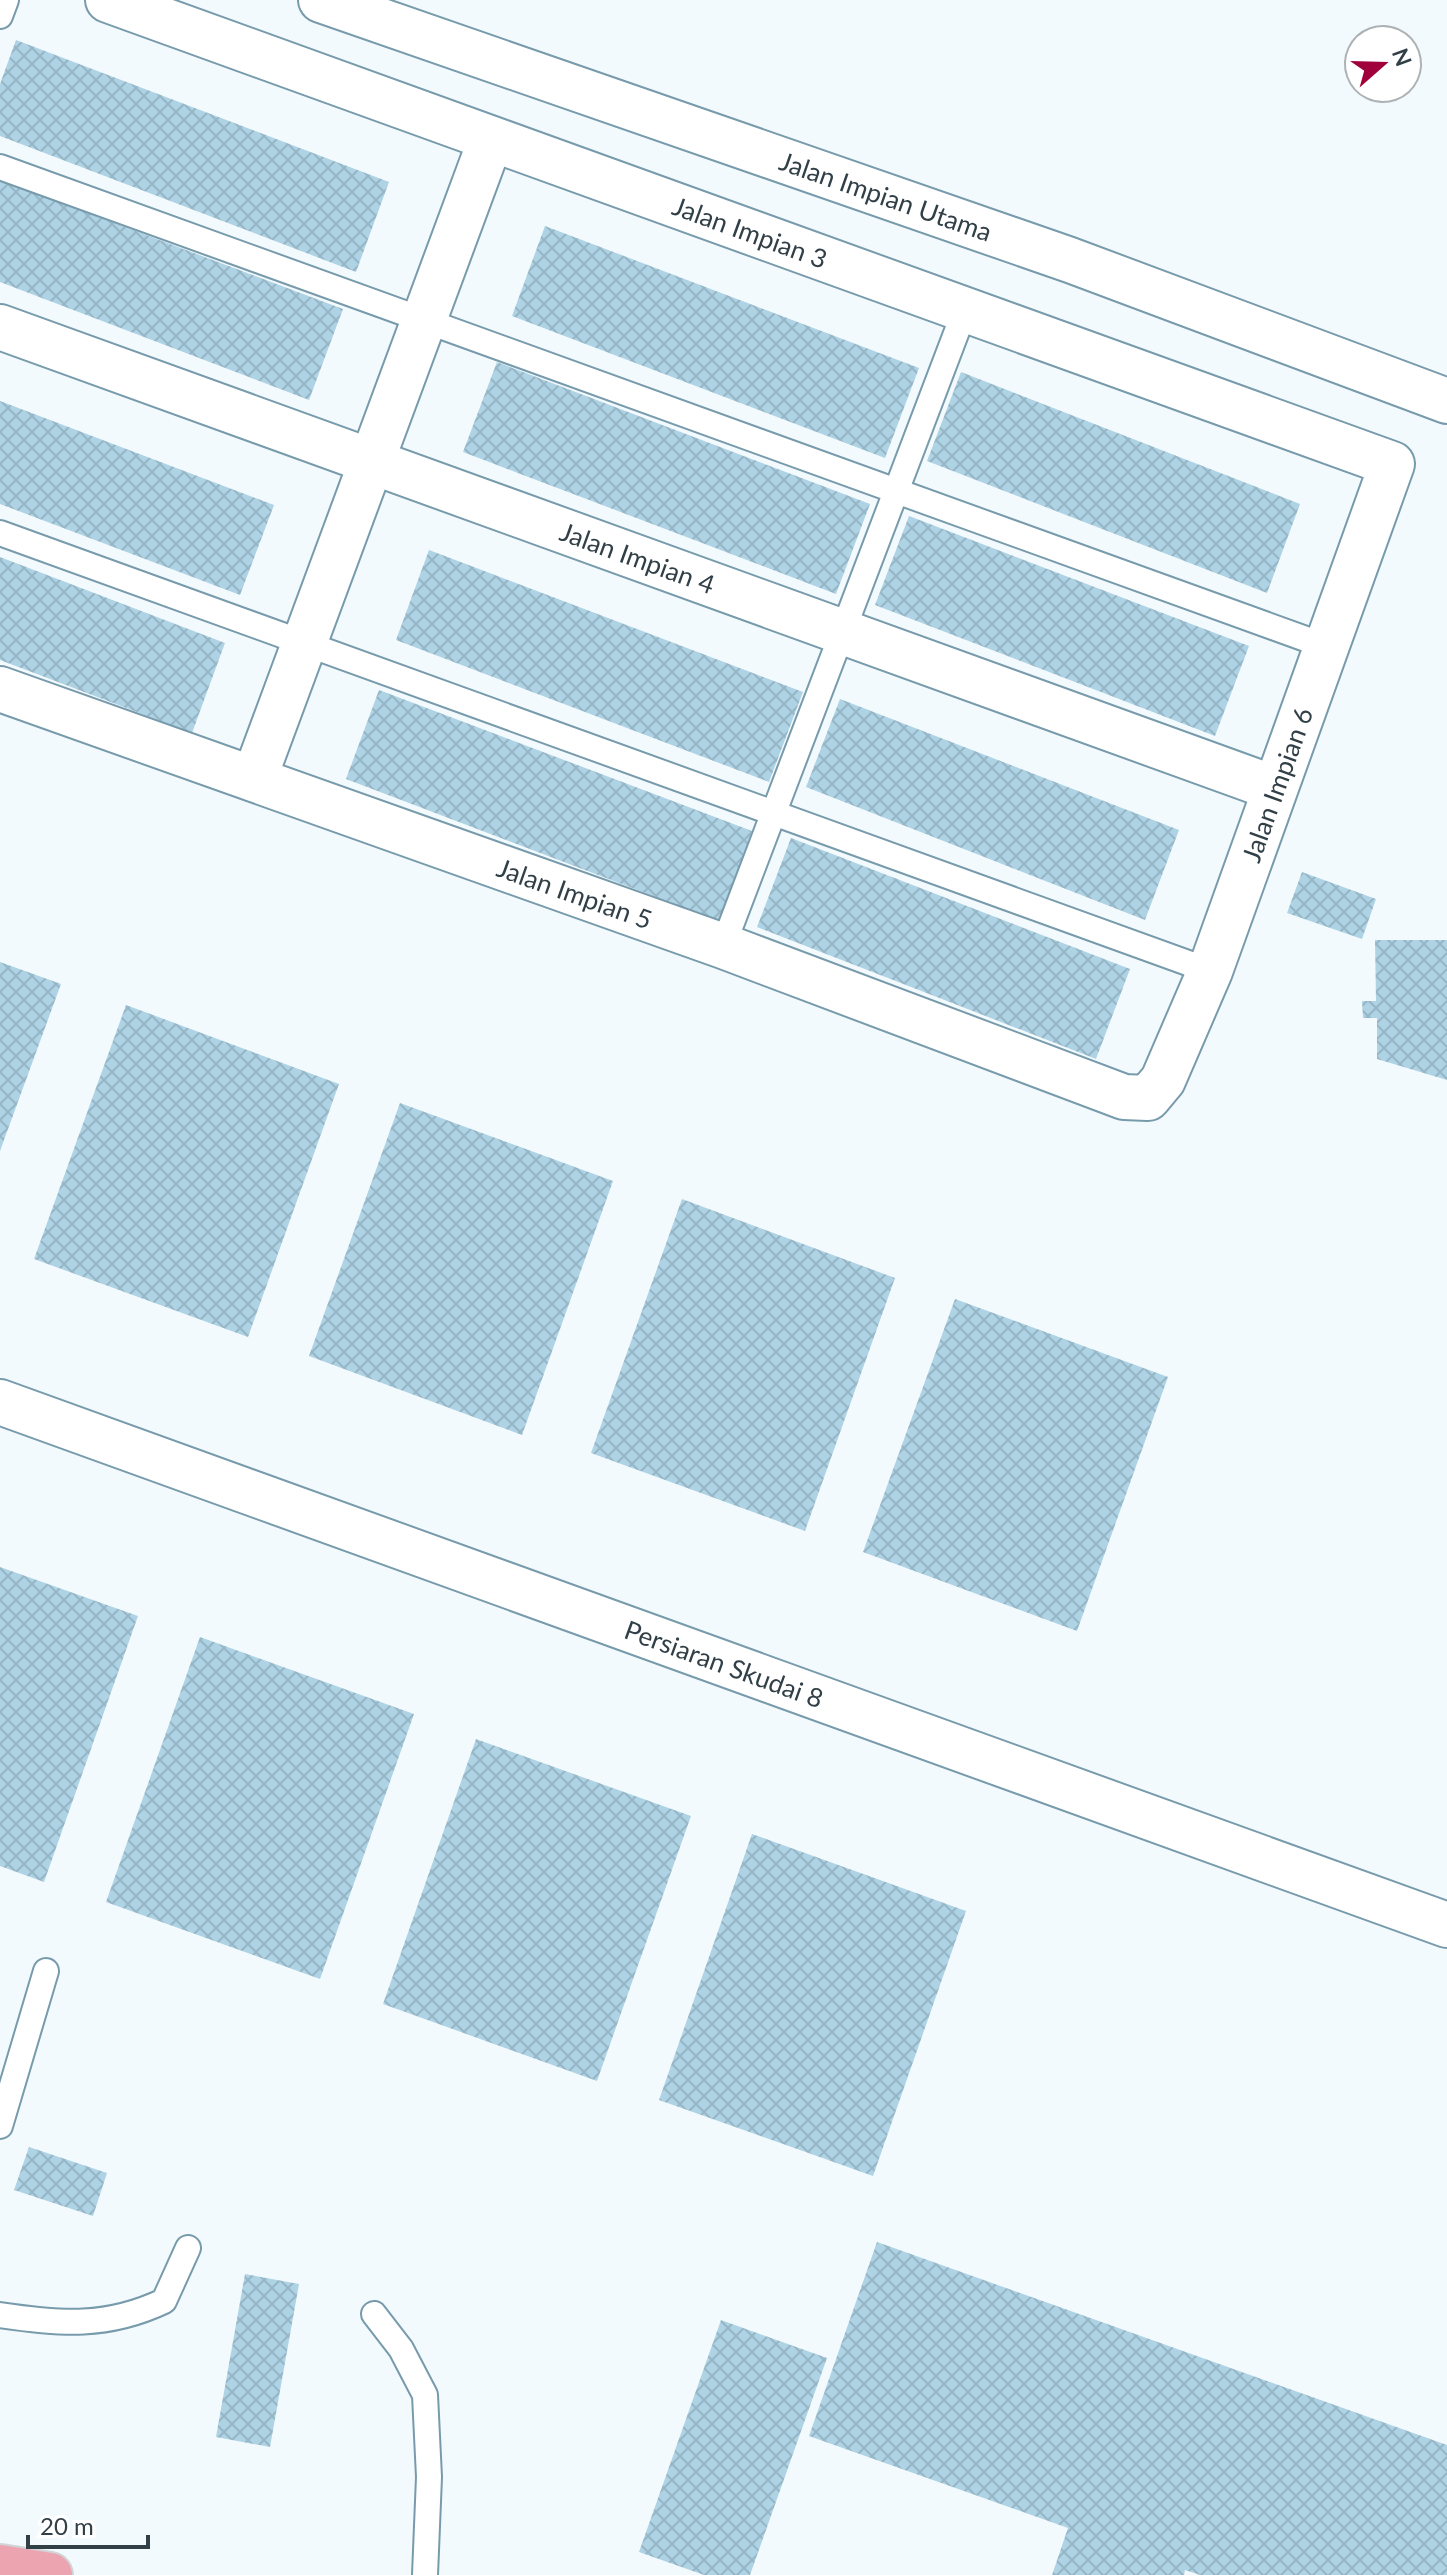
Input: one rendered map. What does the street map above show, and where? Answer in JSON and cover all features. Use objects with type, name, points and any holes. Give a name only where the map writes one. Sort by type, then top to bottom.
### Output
[{"type":"main road","points":[[0,2567],[50,2575]]},
{"type":"street","name":"Jalan Impian 3","points":[[108,0],[1392,464]]},
{"type":"street","name":"Jalan Impian Utama","points":[[321,0],[1070,260],[1447,401]]},
{"type":"street","points":[[254,779],[491,139]]},
{"type":"street","name":"Jalan Impian 4","points":[[0,327],[1274,788]]},
{"type":"street","name":"Jalan Impian 6","points":[[1148,1098],[1163,1080],[1210,971],[1392,464]]},
{"type":"street","name":"Jalan Impian 5","points":[[0,689],[723,946],[1124,1097],[1148,1098]]},
{"type":"street","name":"Persiaran Skudai 8","points":[[0,1402],[1447,1925]]},
{"type":"lane","points":[[0,16],[6,0]]},
{"type":"lane","points":[[0,167],[1328,647]]},
{"type":"lane","points":[[723,946],[965,310]]},
{"type":"lane","points":[[0,533],[1210,971]]},
{"type":"lane","points":[[0,2126],[46,1971]]},
{"type":"lane","points":[[0,2315],[51,2322],[107,2321],[139,2313],[164,2301],[188,2248]]},
{"type":"lane","points":[[374,2314],[401,2349],[425,2395],[429,2477],[425,2575]]},
{"type":"building","points":[[16,40],[389,182],[356,272],[0,136],[0,84]]},
{"type":"building","points":[[0,180],[343,309],[309,400],[0,282]]},
{"type":"building","points":[[545,226],[919,368],[885,458],[512,316]]},
{"type":"building","points":[[497,362],[870,504],[836,594],[463,452]]},
{"type":"building","points":[[961,372],[1300,504],[1267,593],[927,461]]},
{"type":"building","points":[[0,401],[274,505],[240,595],[0,504]]},
{"type":"building","points":[[909,516],[1249,646],[1215,736],[875,605]]},
{"type":"building","points":[[429,550],[803,692],[769,782],[396,640]]},
{"type":"building","points":[[0,557],[225,643],[192,733],[0,660]]},
{"type":"building","points":[[379,690],[752,831],[719,921],[346,779]]},
{"type":"building","points":[[840,699],[1179,830],[1145,920],[806,787]]},
{"type":"building","points":[[791,838],[1130,969],[1096,1059],[757,927]]},
{"type":"building","points":[[1302,872],[1376,899],[1362,939],[1287,913]]},
{"type":"building","points":[[1375,940],[1447,940],[1447,1080],[1377,1059],[1377,1018],[1363,1018],[1362,1001],[1376,1001]]},
{"type":"building","points":[[0,962],[61,984],[0,1151]]},
{"type":"building","points":[[126,1005],[339,1084],[248,1337],[34,1259]]},
{"type":"building","points":[[400,1103],[613,1181],[522,1435],[309,1356]]},
{"type":"building","points":[[682,1199],[895,1278],[805,1531],[591,1453]]},
{"type":"building","points":[[955,1299],[1168,1377],[1077,1631],[863,1552]]},
{"type":"building","points":[[0,1567],[138,1616],[44,1882],[0,1866]]},
{"type":"building","points":[[200,1637],[414,1714],[320,1979],[106,1902]]},
{"type":"building","points":[[476,1739],[691,1816],[597,2081],[383,2004]]},
{"type":"building","points":[[752,1834],[966,1911],[873,2176],[659,2100]]},
{"type":"building","points":[[29,2147],[107,2173],[93,2216],[14,2190]]},
{"type":"building","points":[[877,2242],[1447,2445],[1447,2575],[1200,2575],[1185,2570],[1184,2575],[1052,2575],[1068,2528],[809,2436]]},
{"type":"building","points":[[245,2274],[299,2284],[270,2447],[216,2437]]},
{"type":"building","points":[[721,2320],[827,2358],[750,2575],[704,2575],[639,2552]]}]
